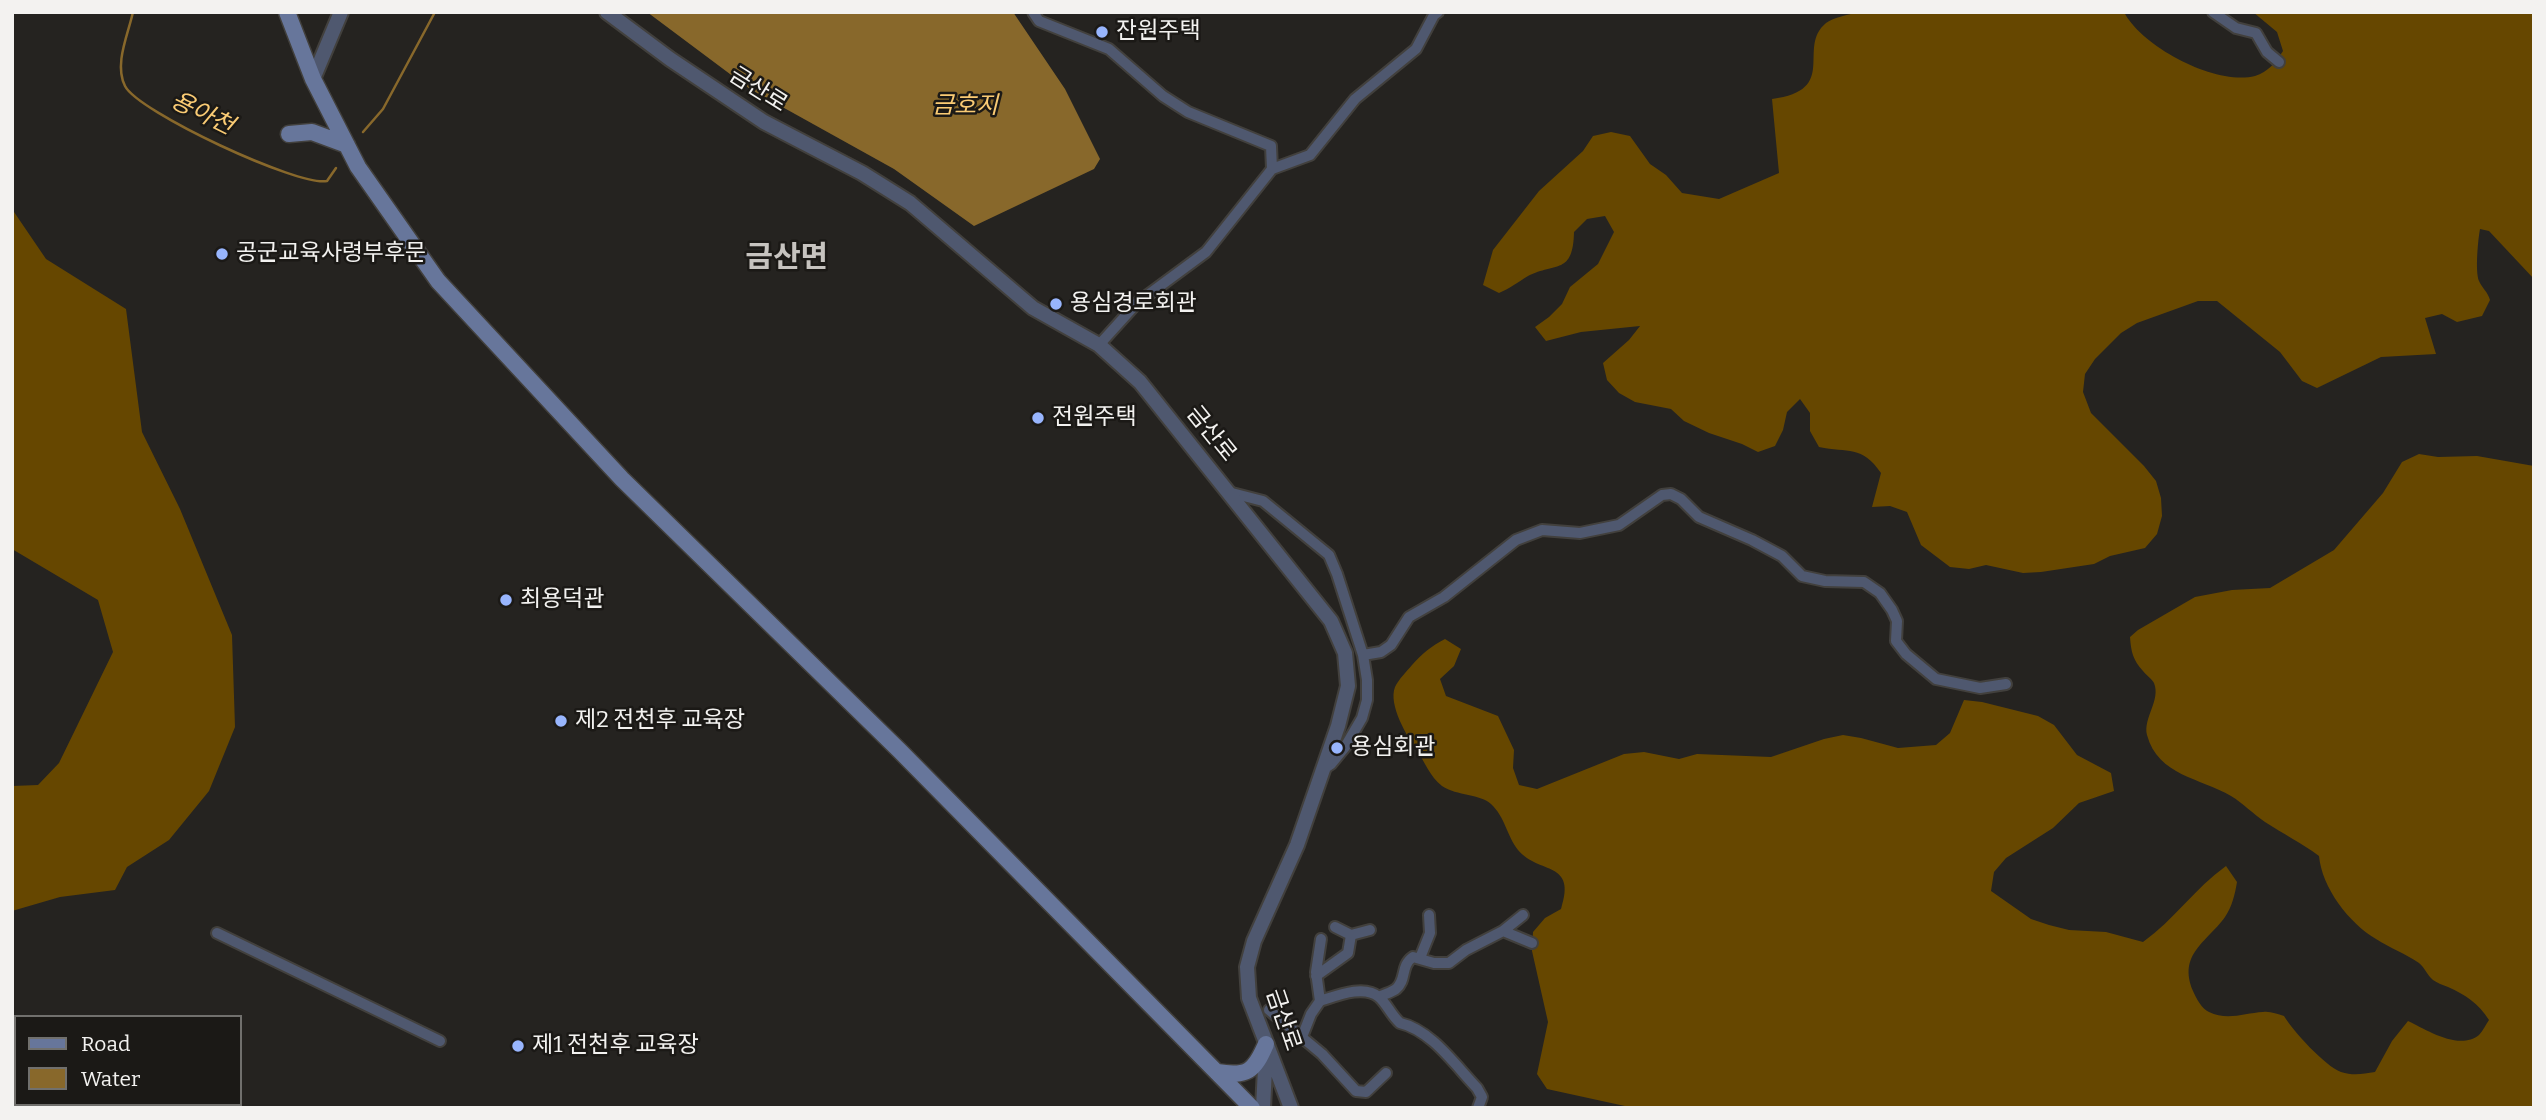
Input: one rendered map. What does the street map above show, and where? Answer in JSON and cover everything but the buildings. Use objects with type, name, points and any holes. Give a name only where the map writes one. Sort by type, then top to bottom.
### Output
[{"type":"main road","points":[[287,12],[313,79],[358,167],[438,281],[613,469],[900,751],[1252,1108]]},
{"type":"main road","points":[[289,134],[312,132],[347,145]]},
{"type":"main road","points":[[1217,1072],[1231,1075],[1246,1073],[1256,1064],[1266,1044]]},
{"type":"street","points":[[313,79],[341,12]]},
{"type":"street","name":"금산로","points":[[607,12],[670,59],[764,122],[862,173],[911,203],[1033,308],[1099,345],[1140,382],[1331,621],[1345,653],[1348,686],[1325,768],[1297,845],[1250,951],[1247,967],[1249,998],[1291,1108]]},
{"type":"street","points":[[1033,12],[1039,21],[1109,49],[1163,96],[1188,112],[1271,146],[1272,169]]},
{"type":"street","points":[[1099,345],[1137,303],[1206,251],[1272,169],[1310,155],[1355,99],[1416,49],[1438,12]]},
{"type":"street","points":[[2213,12],[2236,28],[2256,33],[2267,52],[2280,62]]},
{"type":"street","points":[[1227,492],[1263,501],[1329,555],[1341,585],[1363,655],[1367,700],[1363,718],[1345,747],[1325,768]]},
{"type":"street","points":[[1363,655],[1381,652],[1391,645],[1409,617],[1444,597],[1516,540],[1542,530],[1580,533],[1619,525],[1662,495],[1671,494],[1681,499],[1699,517],[1782,556],[1802,576],[1825,581],[1864,582],[1880,593],[1897,621],[1896,641],[1906,654],[1936,678],[1980,688],[2006,684]]},
{"type":"street","points":[[1420,958],[1430,933],[1429,915]]},
{"type":"street","points":[[1379,997],[1396,989],[1400,984],[1402,970],[1408,960],[1420,958],[1434,963],[1449,963],[1466,950],[1503,931],[1523,915]]},
{"type":"street","points":[[1335,927],[1351,935],[1370,930]]},
{"type":"street","points":[[1503,931],[1532,943]]},
{"type":"street","points":[[217,933],[439,1041]]},
{"type":"street","points":[[1316,976],[1343,959],[1348,953],[1351,935]]},
{"type":"street","points":[[1320,1001],[1316,976],[1321,939]]},
{"type":"street","points":[[1302,1037],[1311,1014],[1320,1001],[1360,991],[1379,997],[1400,1023],[1422,1032],[1477,1088],[1482,1097],[1478,1108]]},
{"type":"street","points":[[1269,1010],[1302,1037],[1360,1093],[1372,1088],[1386,1073]]},
{"type":"street","points":[[1263,1108],[1266,1044]]},
{"type":"shaded area","points":[[1858,12],[2124,12],[2147,38],[2182,61],[2221,75],[2239,78],[2264,72],[2283,51],[2277,32],[2253,12],[2534,12],[2534,279],[2489,231],[2480,229],[2478,276],[2490,300],[2482,316],[2457,322],[2442,314],[2425,318],[2436,354],[2381,357],[2317,388],[2302,381],[2280,352],[2217,301],[2198,301],[2137,323],[2121,333],[2095,359],[2085,374],[2083,392],[2091,413],[2156,481],[2162,516],[2157,534],[2145,548],[2110,556],[2094,564],[2023,573],[1986,565],[1969,569],[1950,567],[1921,545],[1907,512],[1890,506],[1872,507],[1881,473],[1861,454],[1819,447],[1810,431],[1810,413],[1800,399],[1787,412],[1783,430],[1775,446],[1758,452],[1684,421],[1671,409],[1635,402],[1619,393],[1607,380],[1603,363],[1629,340],[1640,326],[1581,332],[1546,341],[1535,327],[1562,304],[1570,287],[1598,264],[1614,232],[1605,216],[1587,219],[1574,232],[1570,255],[1561,265],[1528,276],[1499,293],[1483,285],[1493,250],[1539,191],[1583,151],[1593,136],[1611,132],[1630,136],[1650,164],[1666,175],[1682,193],[1719,199],[1779,173],[1772,99],[1793,94],[1805,87],[1811,78],[1814,44],[1818,33],[1826,23]]},
{"type":"shaded area","points":[[12,209],[46,259],[126,309],[142,432],[180,509],[232,635],[235,727],[209,791],[169,840],[127,867],[115,890],[60,897],[12,911],[12,786],[38,785],[59,763],[113,652],[98,600],[12,549]]},
{"type":"shaded area","points":[[2419,454],[2438,457],[2477,456],[2534,466],[2534,1108],[1634,1108],[1547,1089],[1537,1074],[1548,1022],[1532,951],[1533,932],[1545,918],[1561,909],[1565,893],[1564,883],[1560,875],[1527,858],[1518,850],[1500,815],[1491,804],[1481,798],[1455,792],[1438,782],[1404,729],[1396,711],[1395,687],[1423,654],[1445,639],[1461,649],[1454,666],[1440,679],[1446,696],[1498,716],[1514,750],[1513,768],[1519,785],[1537,789],[1624,754],[1644,752],[1679,759],[1697,754],[1771,757],[1843,735],[1898,748],[1936,745],[1950,733],[1964,700],[2038,716],[2054,725],[2077,755],[2111,773],[2114,791],[2079,803],[2053,828],[2006,858],[1994,872],[1991,891],[2031,919],[2069,930],[2106,932],[2143,942],[2226,866],[2237,882],[2231,905],[2225,917],[2196,950],[2189,967],[2193,991],[2206,1011],[2222,1016],[2266,1012],[2284,1016],[2318,1056],[2341,1072],[2350,1074],[2375,1072],[2392,1041],[2408,1021],[2453,1040],[2462,1041],[2479,1035],[2489,1020],[2476,1004],[2466,996],[2433,980],[2419,963],[2376,939],[2356,924],[2331,892],[2319,856],[2265,822],[2231,796],[2182,774],[2161,759],[2153,749],[2146,729],[2156,689],[2133,656],[2130,642],[2130,637],[2138,630],[2195,597],[2232,590],[2270,588],[2334,550],[2383,493],[2402,462]]},
{"type":"water","name":"금호지","points":[[647,12],[1013,12],[1065,89],[1100,159],[1094,169],[974,226],[894,169],[750,89]]},
{"type":"waterway","name":"용아천","points":[[133,12],[121,68],[125,86],[136,98],[158,113],[220,146],[285,172],[311,180],[327,181],[336,168]]},
{"type":"waterway","name":"용아천","points":[[363,132],[383,109],[435,12]]},
{"type":"place","name":"잔원주택","points":[[1102,32]]},
{"type":"place","name":"공군교육사령부후문","points":[[222,254]]},
{"type":"place","name":"용심경로회관","points":[[1056,304]]},
{"type":"place","name":"전원주택","points":[[1038,418]]},
{"type":"place","name":"최용덕관","points":[[506,600]]},
{"type":"place","name":"제2 전천후 교육장","points":[[561,721]]},
{"type":"place","name":"용심회관","points":[[1337,748]]},
{"type":"place","name":"제1 전천후 교육장","points":[[518,1046]]},
{"type":"district","name":"금산면","points":[[787,259]]}]
